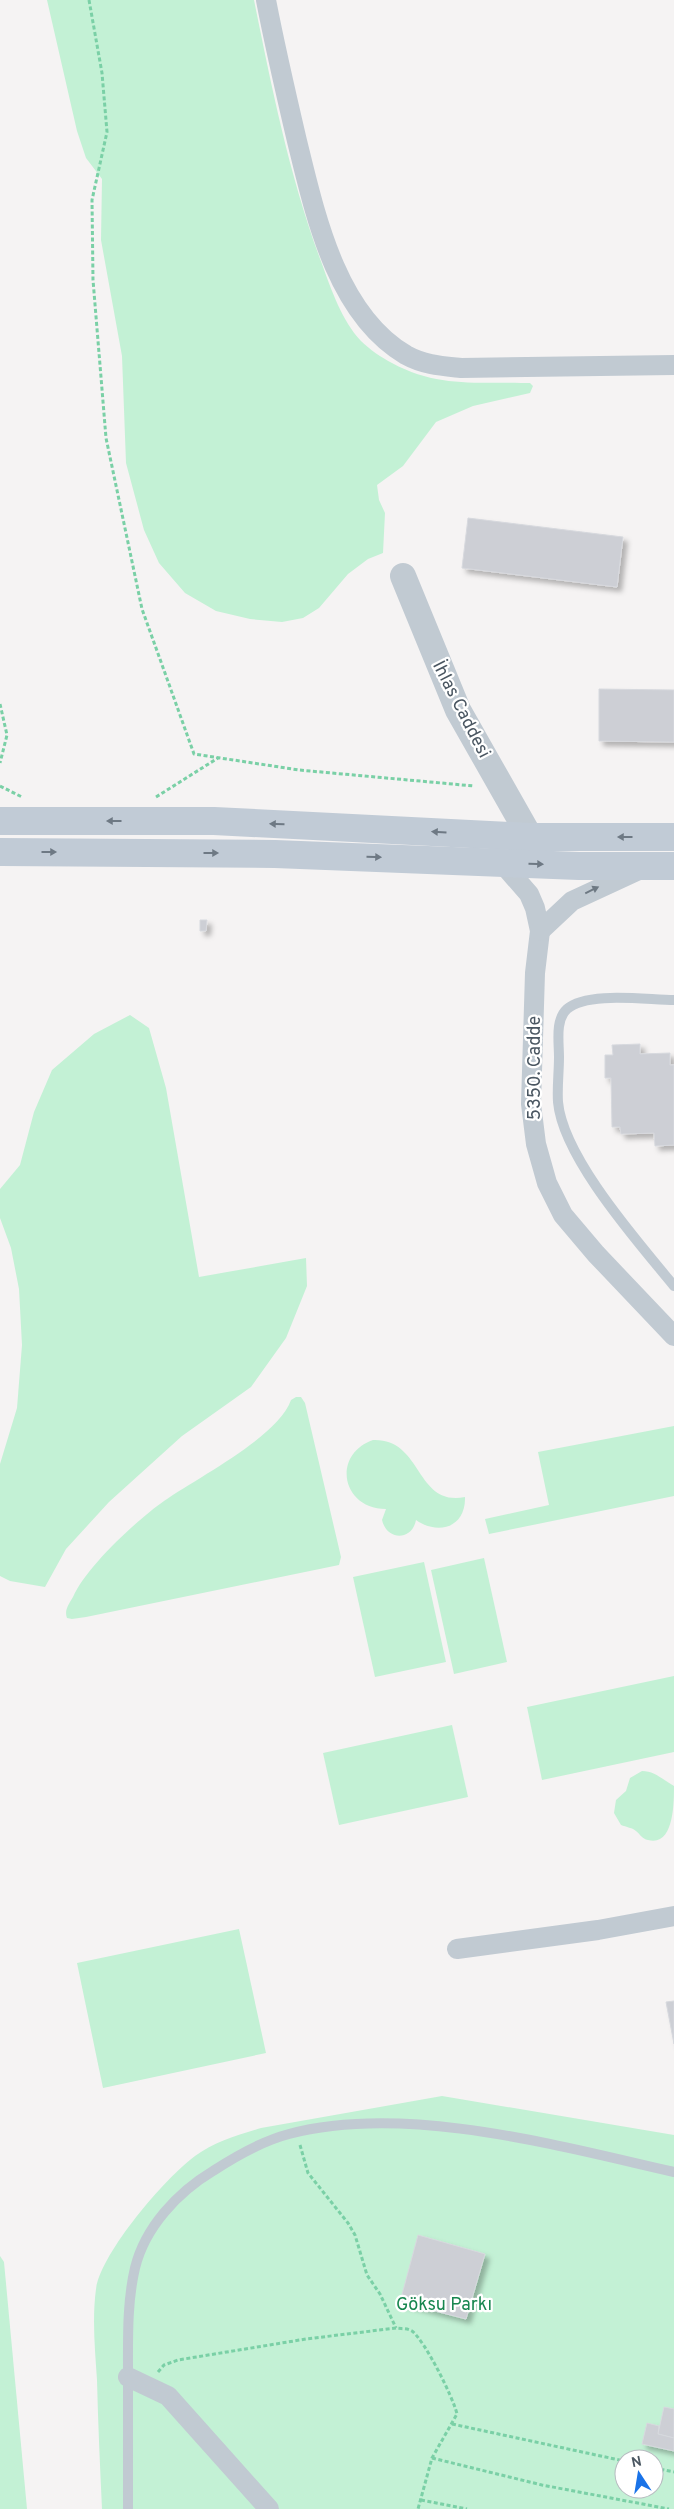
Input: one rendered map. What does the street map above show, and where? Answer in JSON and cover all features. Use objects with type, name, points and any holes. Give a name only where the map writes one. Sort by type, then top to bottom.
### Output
[{"type":"main road","points":[[0,821],[214,821],[530,837],[674,837]]},
{"type":"main road","points":[[0,852],[275,854],[661,866]]},
{"type":"street","points":[[266,0],[301,156],[328,248],[353,299],[370,324],[389,343],[407,356],[429,365],[453,367],[674,366]]},
{"type":"street","name":"İhlas Caddesi","points":[[404,576],[458,710],[530,837]]},
{"type":"street","name":"5350. Cadde","points":[[495,862],[529,894],[535,908],[540,931],[534,972],[531,1104],[536,1144],[548,1183],[564,1215],[596,1254],[674,1336]]},
{"type":"street","points":[[540,931],[572,900],[613,880],[661,866]]},
{"type":"street","points":[[457,1949],[598,1930],[674,1916]]},
{"type":"street","points":[[128,2377],[168,2396],[269,2509]]},
{"type":"lane","points":[[674,1000],[588,999],[567,1009],[561,1017],[559,1034],[558,1103],[574,1148],[612,1210],[674,1286]]},
{"type":"lane","points":[[128,2509],[128,2312],[135,2267],[149,2234],[167,2209],[196,2181],[238,2155],[297,2132],[340,2124],[394,2123],[457,2129],[557,2145],[674,2172]]},
{"type":"path","points":[[89,0],[102,73],[107,132],[92,200],[93,280],[106,438],[142,609],[194,754],[299,770],[502,788]]},
{"type":"path","points":[[0,704],[7,735],[0,763]]},
{"type":"path","points":[[152,800],[218,758]]},
{"type":"path","points":[[0,786],[25,798]]},
{"type":"path","points":[[297,2132],[308,2173],[348,2223],[355,2235],[367,2275],[380,2294],[396,2328]]},
{"type":"path","points":[[150,2388],[159,2369],[178,2360],[306,2339],[396,2328],[408,2329],[417,2336],[442,2378],[457,2414],[432,2458],[418,2509]]},
{"type":"path","points":[[452,2424],[614,2459]]},
{"type":"path","points":[[432,2458],[542,2485],[669,2509]]},
{"type":"path","points":[[421,2500],[467,2509]]},
{"type":"green space","points":[[47,0],[254,0],[275,100],[300,199],[333,294],[354,333],[364,344],[384,359],[408,371],[424,376],[455,382],[530,383],[533,386],[530,393],[473,406],[436,422],[403,466],[377,485],[379,500],[385,513],[383,553],[368,559],[348,574],[319,608],[303,618],[282,622],[250,619],[216,611],[185,593],[159,563],[144,530],[126,463],[122,356],[101,240],[102,179],[86,158],[77,131]]},
{"type":"green space","points":[[130,1015],[149,1028],[166,1088],[199,1277],[306,1258],[307,1286],[286,1338],[251,1387],[182,1436],[109,1502],[66,1549],[45,1587],[10,1581],[0,1576],[0,1464],[17,1408],[22,1345],[19,1289],[11,1248],[0,1218],[0,1189],[20,1165],[34,1112],[52,1070],[94,1034]]},
{"type":"green space","points":[[301,1397],[305,1403],[341,1557],[339,1565],[86,1617],[67,1618],[67,1607],[80,1585],[100,1558],[113,1545],[164,1501],[254,1442],[270,1428],[283,1414],[291,1400]]},
{"type":"green space","points":[[674,1426],[674,1496],[489,1534],[485,1519],[549,1505],[538,1452]]},
{"type":"green space","points":[[373,1440],[389,1442],[401,1449],[427,1483],[437,1492],[449,1497],[465,1497],[464,1507],[456,1522],[442,1528],[425,1525],[416,1520],[414,1527],[405,1535],[399,1536],[389,1532],[382,1520],[386,1509],[371,1507],[360,1500],[351,1491],[347,1480],[347,1468],[351,1457],[360,1447]]},
{"type":"green space","points":[[484,1558],[507,1662],[454,1674],[431,1570]]},
{"type":"green space","points":[[424,1562],[446,1662],[375,1677],[353,1577]]},
{"type":"green space","points":[[674,1676],[674,1752],[542,1780],[527,1707]]},
{"type":"green space","points":[[452,1725],[468,1797],[339,1825],[323,1753]]},
{"type":"green space","points":[[642,1771],[655,1774],[674,1786],[671,1822],[663,1837],[657,1840],[643,1838],[635,1830],[621,1825],[614,1813],[616,1800],[626,1791],[630,1778]]},
{"type":"green space","points":[[239,1929],[266,2053],[103,2088],[77,1963]]},
{"type":"green space","name":"Göksu Parkı","points":[[442,2096],[674,2135],[674,2509],[102,2509],[94,2323],[96,2289],[100,2274],[109,2256],[136,2217],[168,2181],[195,2156],[235,2136],[261,2128]]},
{"type":"green space","points":[[0,2256],[4,2262],[27,2509],[0,2509]]},
{"type":"building","points":[[468,518],[623,537],[617,587],[462,568]]},
{"type":"building","points":[[599,689],[674,690],[674,742],[599,741]]},
{"type":"building","points":[[200,920],[207,920],[206,931],[200,931]]},
{"type":"building","points":[[640,1044],[640,1054],[670,1053],[670,1065],[674,1065],[674,1145],[655,1146],[654,1133],[621,1134],[620,1127],[612,1127],[611,1078],[605,1078],[605,1055],[613,1055],[612,1045]]},
{"type":"building","points":[[674,2001],[674,2044],[666,2002]]},
{"type":"building","points":[[418,2235],[485,2254],[466,2319],[400,2302]]},
{"type":"building","points":[[664,2407],[674,2409],[674,2438],[658,2434]]},
{"type":"building","points":[[647,2423],[659,2426],[658,2434],[674,2438],[674,2451],[642,2444]]}]
